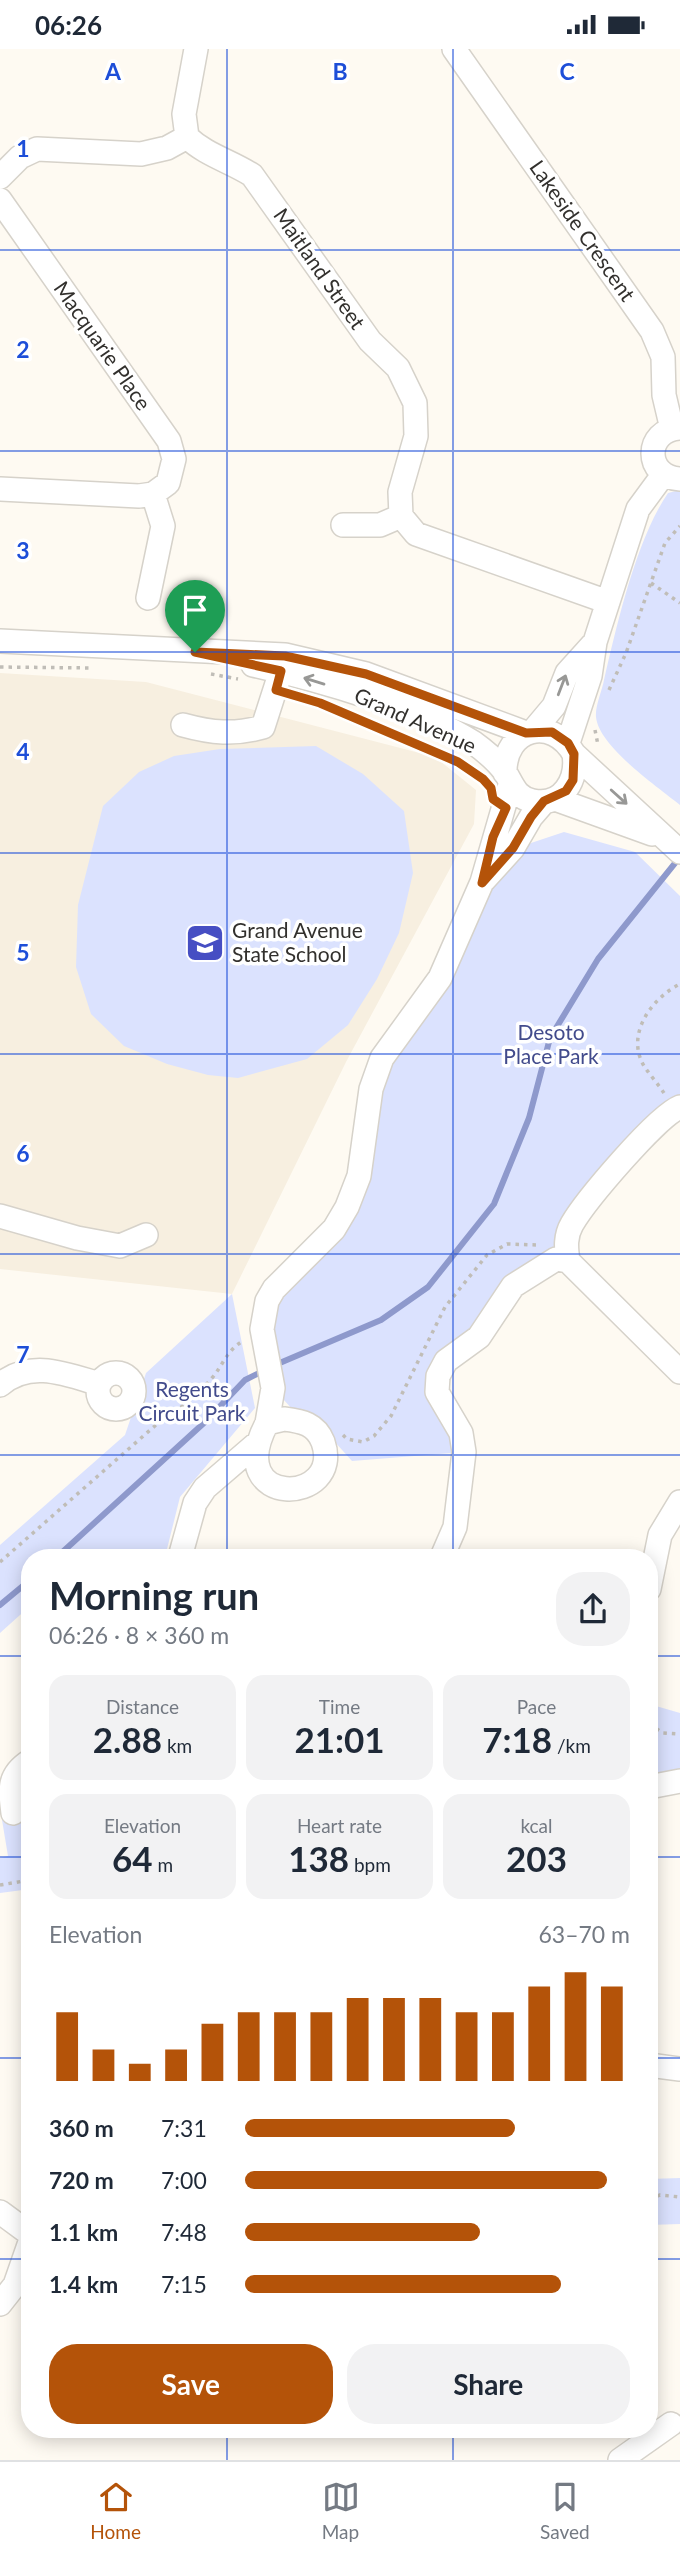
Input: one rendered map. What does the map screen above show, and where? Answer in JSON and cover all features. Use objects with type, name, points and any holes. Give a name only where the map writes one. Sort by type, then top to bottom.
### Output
[{"type":"street","points":[[0,177],[20,157],[37,149],[142,154],[167,148],[187,137],[184,114],[196,49]]},
{"type":"street","name":"Lakeside Crescent","points":[[454,49],[652,331],[663,357],[664,395],[676,428],[657,437],[652,453],[653,462],[672,477],[638,509],[595,642],[590,676],[571,749]]},
{"type":"street","name":"Maitland Street","points":[[187,137],[201,151],[233,163],[252,175],[370,341],[398,368],[415,403],[416,436],[400,492],[401,516]]},
{"type":"street","name":"Macquarie Place","points":[[0,200],[169,441],[174,459],[168,483],[153,494]]},
{"type":"street","points":[[0,489],[139,496],[153,494],[163,526],[148,598]]},
{"type":"street","points":[[344,525],[380,526],[401,516],[416,534],[608,602]]},
{"type":"street","name":"Grand Avenue","points":[[0,641],[285,656],[366,674],[530,732],[552,732],[673,845]]},
{"type":"street","name":"Lakeside Crescent","points":[[530,732],[554,706],[567,673],[595,642]]},
{"type":"street","name":"Grand Avenue","points":[[195,652],[279,681],[346,691],[429,722],[472,742],[500,779],[525,798],[550,800],[673,845]]},
{"type":"street","points":[[183,725],[212,733],[239,733],[263,727],[279,681]]},
{"type":"street","name":"Grand Avenue","points":[[500,779],[509,749],[530,732]]},
{"type":"street","points":[[482,883],[513,848],[531,817],[573,780],[571,749]]},
{"type":"street","points":[[222,1476],[269,1484],[288,1491],[304,1488],[320,1475],[326,1453],[319,1433],[303,1421],[272,1382],[256,1346],[267,1301],[274,1289],[334,1229],[346,1207],[359,1176],[371,1089],[382,1058],[440,978],[482,883],[493,837],[506,808],[500,779]]},
{"type":"street","points":[[445,1549],[455,1527],[464,1452],[461,1433],[436,1392],[438,1375],[446,1361],[479,1337],[513,1286],[567,1252],[572,1224],[647,1131],[678,1108]]},
{"type":"street","points":[[0,1216],[77,1238],[120,1246],[146,1235]]},
{"type":"street","points":[[567,1252],[680,1372]]},
{"type":"street","points":[[0,1385],[8,1378],[31,1370],[53,1370],[99,1384]]},
{"type":"street","points":[[182,1549],[195,1503],[205,1488],[255,1445],[267,1423],[272,1382]]},
{"type":"street","points":[[267,1423],[284,1419],[303,1421]]},
{"type":"street","points":[[255,1445],[255,1466],[269,1484]]},
{"type":"street","points":[[657,1549],[660,1535],[680,1502]]},
{"type":"street","points":[[13,1813],[10,1784],[21,1767]]},
{"type":"street","points":[[658,1785],[680,1781]]},
{"type":"street","points":[[658,2066],[680,2069]]},
{"type":"street","points":[[0,2212],[21,2227]]},
{"type":"street","points":[[0,2304],[15,2285],[21,2268]]},
{"type":"street","points":[[658,2433],[671,2424]]},
{"type":"street","points":[[620,2460],[651,2438]]},
{"type":"path","points":[[605,698],[626,653],[665,544],[680,527]]},
{"type":"path","points":[[651,583],[680,603]]},
{"type":"path","points":[[0,667],[102,667]]},
{"type":"path","points":[[207,673],[279,681]]},
{"type":"path","points":[[332,709],[500,779]]},
{"type":"path","points":[[595,720],[595,742],[602,750]]},
{"type":"path","points":[[678,1108],[642,1064],[638,1036],[646,1013],[665,992],[680,984]]},
{"type":"path","points":[[338,1430],[347,1439],[363,1442],[374,1436],[391,1416],[444,1307],[487,1255],[507,1244],[567,1252]]},
{"type":"path","points":[[0,1562],[157,1424],[180,1409],[212,1378],[231,1348],[246,1339],[256,1346]]},
{"type":"path","points":[[658,1730],[663,1733],[680,1734]]},
{"type":"path","points":[[0,1885],[21,1882]]},
{"type":"path","points":[[658,2196],[680,2197]]},
{"type":"shaded area","name":"Grand Avenue State School","points":[[0,673],[146,682],[435,757],[476,790],[474,824],[346,1062],[232,1294],[0,1269]]},
{"type":"green space","points":[[680,490],[680,805],[607,741],[600,729],[596,713],[622,609],[646,534],[668,493]]},
{"type":"green space","points":[[316,746],[363,774],[404,811],[413,873],[399,933],[377,979],[348,1025],[307,1059],[238,1078],[208,1075],[167,1064],[124,1046],[91,1014],[76,967],[78,905],[103,806],[139,772],[174,756],[220,749]]},
{"type":"green space","name":"Desoto Place Park","points":[[564,832],[635,852],[680,896],[680,1107],[555,1259],[438,1375],[464,1452],[352,1461],[325,1431],[303,1421],[273,1388],[264,1344],[274,1289],[334,1229],[371,1089],[482,882],[531,843]]},
{"type":"green space","name":"Regents Circuit Park","points":[[232,1294],[255,1408],[180,1497],[167,1549],[21,1549],[21,1614],[0,1633],[0,1545],[125,1435],[146,1373]]},
{"type":"green space","points":[[658,1707],[680,1713],[680,1781],[658,1785]]},
{"type":"green space","points":[[21,1816],[21,1890],[0,1893],[0,1858],[8,1856],[2,1820]]},
{"type":"green space","points":[[680,2178],[680,2224],[658,2225],[658,2179]]},
{"type":"waterway","points":[[275,1365],[381,1320],[428,1287],[494,1204],[529,1118],[550,1038],[598,959],[680,857]]},
{"type":"waterway","points":[[66,1549],[205,1422],[245,1380],[265,1370]]},
{"type":"waterway","points":[[0,1605],[21,1588]]},
{"type":"place","name":"Grand Avenue State School","points":[[205,943]]},
{"type":"route","points":[[195,652],[285,656],[366,674],[496,724],[526,733],[552,732],[568,743],[574,754],[576,767],[573,780],[566,791],[555,799],[544,801],[513,848],[482,883],[493,837],[506,808],[493,799],[491,788],[483,779],[458,762],[320,703],[276,690],[281,671],[195,652]]}]
